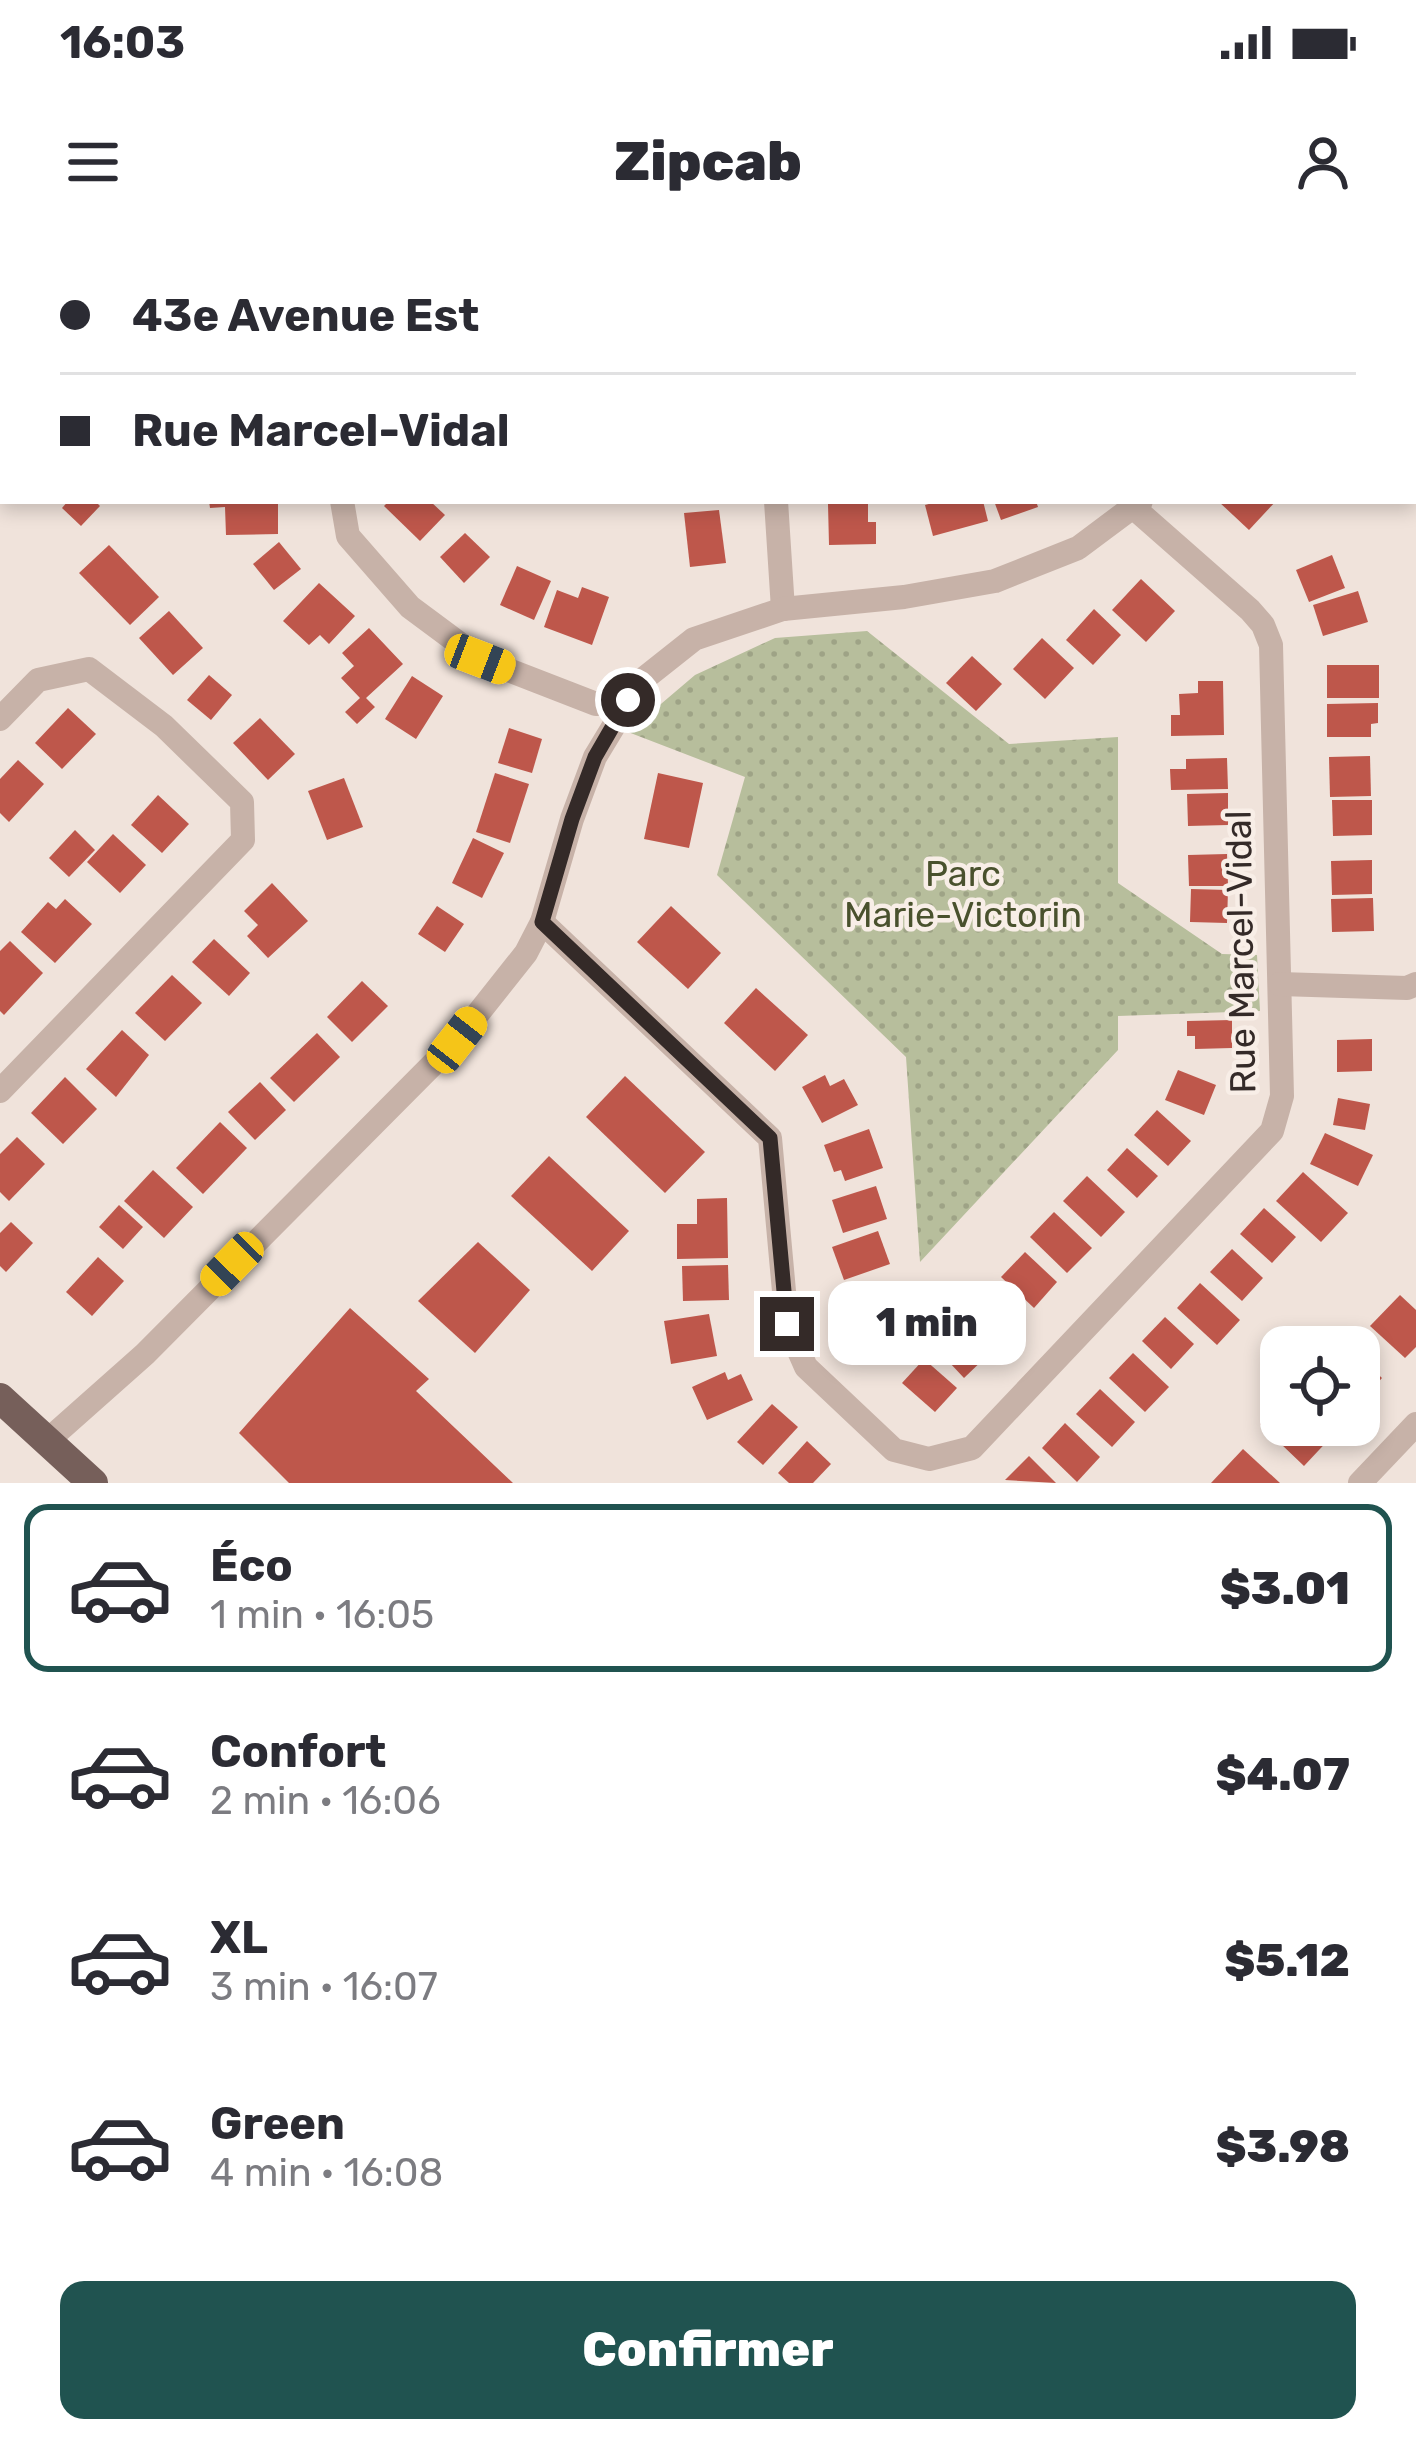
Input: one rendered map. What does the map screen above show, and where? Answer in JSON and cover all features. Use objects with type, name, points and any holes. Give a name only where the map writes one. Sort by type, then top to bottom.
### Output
[{"type":"main road","points":[[0,1398],[93,1483]]},
{"type":"street","points":[[343,504],[348,536],[410,607],[480,659],[596,704],[628,700]]},
{"type":"street","points":[[776,504],[783,609]]},
{"type":"street","points":[[47,1441],[145,1354],[457,1040],[526,953],[542,922],[595,757],[641,682],[694,639],[783,609],[904,597],[995,581],[1078,548],[1138,505]]},
{"type":"street","name":"Rue Marcel-Vidal","points":[[542,922],[770,1138],[787,1324],[806,1367],[894,1450],[929,1459],[972,1448],[1272,1131],[1282,1096],[1271,645],[1250,610],[1138,505]]},
{"type":"street","points":[[0,719],[38,680],[89,669],[164,726],[242,802],[243,840],[0,1091]]},
{"type":"street","points":[[1280,984],[1407,988],[1416,984]]},
{"type":"street","points":[[1360,1483],[1416,1424]]},
{"type":"green space","name":"Parc Marie-Victorin","points":[[867,631],[1009,744],[1118,737],[1118,883],[1222,954],[1257,955],[1260,1011],[1118,1016],[1118,1050],[920,1262],[906,1057],[717,875],[745,777],[628,732],[695,675],[775,638]]},
{"type":"building","points":[[65,504],[100,506],[81,526],[62,508]]},
{"type":"building","points":[[209,504],[278,504],[278,534],[226,535],[225,507],[210,508]]},
{"type":"building","points":[[433,504],[445,515],[420,541],[384,506]]},
{"type":"building","points":[[828,504],[868,504],[868,522],[876,522],[876,544],[829,545]]},
{"type":"building","points":[[984,504],[988,521],[933,536],[925,505]]},
{"type":"building","points":[[995,504],[1037,504],[1038,507],[1001,520]]},
{"type":"building","points":[[1221,504],[1273,504],[1249,530]]},
{"type":"building","points":[[719,510],[726,563],[690,567],[684,513]]},
{"type":"building","points":[[465,533],[490,557],[464,583],[440,557]]},
{"type":"building","points":[[279,542],[301,569],[274,590],[253,564]]},
{"type":"building","points":[[109,545],[159,597],[130,625],[79,573]]},
{"type":"building","points":[[1332,555],[1345,588],[1309,602],[1296,570]]},
{"type":"building","points":[[517,566],[551,581],[534,620],[500,605]]},
{"type":"building","points":[[1141,579],[1175,611],[1146,642],[1112,610]]},
{"type":"building","points":[[319,583],[355,616],[329,644],[320,635],[309,645],[283,621]]},
{"type":"building","points":[[582,587],[609,597],[592,645],[544,627],[557,590],[578,598]]},
{"type":"building","points":[[1358,591],[1368,622],[1323,636],[1313,605]]},
{"type":"building","points":[[1094,609],[1121,635],[1093,665],[1066,640]]},
{"type":"building","points":[[169,611],[203,648],[173,675],[139,638]]},
{"type":"building","points":[[369,628],[403,664],[366,698],[375,707],[357,724],[345,712],[360,698],[341,678],[354,666],[342,653]]},
{"type":"building","points":[[1042,638],[1074,668],[1045,699],[1013,669]]},
{"type":"building","points":[[972,656],[1002,684],[976,711],[946,683]]},
{"type":"building","points":[[1327,665],[1379,665],[1379,698],[1327,698]]},
{"type":"building","points":[[209,675],[232,695],[211,720],[187,700]]},
{"type":"building","points":[[412,676],[443,696],[416,739],[385,719]]},
{"type":"building","points":[[1198,681],[1223,681],[1224,735],[1171,736],[1171,715],[1180,715],[1179,694],[1198,693]]},
{"type":"building","points":[[1378,703],[1378,723],[1371,724],[1371,737],[1327,737],[1327,704]]},
{"type":"building","points":[[68,708],[96,734],[62,769],[35,743]]},
{"type":"building","points":[[260,718],[295,754],[268,780],[233,743]]},
{"type":"building","points":[[509,728],[542,739],[532,773],[498,763]]},
{"type":"building","points":[[1370,756],[1371,796],[1330,797],[1329,757]]},
{"type":"building","points":[[1227,758],[1228,789],[1171,790],[1170,769],[1186,769],[1186,759]]},
{"type":"building","points":[[18,760],[44,784],[9,822],[0,813],[0,779]]},
{"type":"building","points":[[495,773],[529,784],[510,843],[476,832]]},
{"type":"building","points":[[658,773],[703,783],[689,848],[644,839]]},
{"type":"building","points":[[344,778],[363,827],[327,840],[308,791]]},
{"type":"building","points":[[1228,793],[1228,825],[1188,826],[1187,794]]},
{"type":"building","points":[[158,795],[189,824],[162,853],[131,825]]},
{"type":"building","points":[[1332,800],[1372,800],[1372,835],[1333,836]]},
{"type":"building","points":[[75,830],[95,850],[69,877],[49,858]]},
{"type":"building","points":[[113,834],[146,865],[120,893],[87,862]]},
{"type":"building","points":[[473,838],[504,853],[482,898],[452,883]]},
{"type":"building","points":[[1227,854],[1228,886],[1189,886],[1188,855]]},
{"type":"building","points":[[1372,860],[1372,894],[1332,895],[1331,861]]},
{"type":"building","points":[[272,883],[308,921],[268,958],[247,936],[258,925],[244,911]]},
{"type":"building","points":[[1191,889],[1228,890],[1227,923],[1190,922]]},
{"type":"building","points":[[1373,898],[1374,931],[1332,932],[1331,899]]},
{"type":"building","points":[[65,899],[92,924],[55,963],[21,932],[48,902],[56,909]]},
{"type":"building","points":[[437,906],[464,924],[445,952],[418,934]]},
{"type":"building","points":[[671,906],[721,953],[688,989],[637,942]]},
{"type":"building","points":[[214,939],[250,973],[229,996],[192,962]]},
{"type":"building","points":[[10,941],[43,973],[4,1015],[0,1011],[0,951]]},
{"type":"building","points":[[172,975],[202,1003],[165,1041],[135,1013]]},
{"type":"building","points":[[362,981],[388,1006],[352,1042],[327,1017]]},
{"type":"building","points":[[756,988],[808,1035],[775,1071],[724,1023]]},
{"type":"building","points":[[1232,1020],[1232,1048],[1195,1049],[1195,1036],[1187,1036],[1187,1021]]},
{"type":"building","points":[[122,1030],[149,1055],[116,1097],[86,1069]]},
{"type":"building","points":[[317,1033],[340,1057],[294,1102],[270,1078]]},
{"type":"building","points":[[1372,1039],[1372,1071],[1337,1072],[1337,1040]]},
{"type":"building","points":[[1178,1070],[1216,1085],[1204,1115],[1165,1100]]},
{"type":"building","points":[[825,1075],[830,1086],[844,1079],[858,1105],[822,1123],[802,1087]]},
{"type":"building","points":[[625,1076],[705,1152],[665,1193],[586,1117]]},
{"type":"building","points":[[65,1077],[97,1109],[63,1144],[31,1113]]},
{"type":"building","points":[[260,1082],[286,1110],[255,1140],[228,1112]]},
{"type":"building","points":[[1338,1098],[1370,1104],[1365,1130],[1333,1125]]},
{"type":"building","points":[[1157,1110],[1191,1141],[1168,1166],[1134,1135]]},
{"type":"building","points":[[220,1122],[247,1148],[203,1194],[176,1168]]},
{"type":"building","points":[[869,1129],[883,1168],[845,1181],[841,1170],[834,1172],[824,1145]]},
{"type":"building","points":[[1325,1133],[1373,1155],[1358,1186],[1310,1164]]},
{"type":"building","points":[[17,1137],[45,1164],[9,1201],[0,1192],[0,1154]]},
{"type":"building","points":[[1127,1148],[1158,1176],[1137,1198],[1107,1170]]},
{"type":"building","points":[[549,1156],[629,1231],[592,1271],[511,1196]]},
{"type":"building","points":[[153,1170],[193,1207],[164,1238],[124,1201]]},
{"type":"building","points":[[1303,1172],[1348,1213],[1321,1242],[1276,1201]]},
{"type":"building","points":[[1087,1176],[1125,1212],[1101,1237],[1063,1201]]},
{"type":"building","points":[[876,1186],[887,1219],[843,1233],[832,1200]]},
{"type":"building","points":[[727,1198],[728,1258],[677,1259],[677,1224],[697,1224],[697,1199]]},
{"type":"building","points":[[119,1205],[143,1227],[123,1249],[99,1227]]},
{"type":"building","points":[[1264,1208],[1296,1237],[1272,1263],[1240,1234]]},
{"type":"building","points":[[1054,1212],[1092,1248],[1067,1273],[1030,1237]]},
{"type":"building","points":[[11,1222],[33,1243],[6,1272],[0,1266],[0,1233]]},
{"type":"building","points":[[878,1231],[890,1264],[844,1280],[832,1247]]},
{"type":"building","points":[[478,1242],[530,1290],[475,1353],[418,1301]]},
{"type":"building","points":[[1232,1249],[1263,1278],[1242,1301],[1210,1272]]},
{"type":"building","points":[[1025,1252],[1057,1282],[1034,1308],[1001,1277]]},
{"type":"building","points":[[98,1257],[124,1281],[92,1316],[66,1292]]},
{"type":"building","points":[[728,1265],[729,1300],[683,1301],[682,1266]]},
{"type":"building","points":[[1200,1283],[1240,1320],[1217,1345],[1177,1308]]},
{"type":"building","points":[[994,1290],[1024,1318],[1000,1343],[971,1316]]},
{"type":"building","points":[[1400,1295],[1416,1310],[1416,1347],[1405,1358],[1380,1335],[1380,1326],[1370,1326]]},
{"type":"building","points":[[350,1308],[429,1379],[416,1391],[513,1483],[289,1483],[239,1433]]},
{"type":"building","points":[[709,1314],[717,1356],[671,1364],[664,1321]]},
{"type":"building","points":[[1165,1317],[1194,1344],[1171,1369],[1142,1341]]},
{"type":"building","points":[[957,1321],[989,1354],[964,1378],[933,1345]]},
{"type":"building","points":[[1133,1353],[1169,1387],[1145,1412],[1109,1378]]},
{"type":"building","points":[[924,1359],[957,1388],[935,1412],[902,1383]]},
{"type":"building","points":[[725,1372],[728,1380],[741,1374],[753,1400],[707,1420],[692,1387]]},
{"type":"building","points":[[1100,1389],[1135,1422],[1112,1447],[1076,1414]]},
{"type":"building","points":[[772,1404],[798,1427],[763,1465],[737,1442]]},
{"type":"building","points":[[1065,1423],[1100,1457],[1077,1482],[1042,1448]]},
{"type":"building","points":[[807,1441],[831,1464],[813,1483],[789,1483],[778,1473]]},
{"type":"building","points":[[1283,1446],[1323,1446],[1304,1466]]},
{"type":"building","points":[[1243,1449],[1280,1483],[1211,1483]]},
{"type":"building","points":[[1029,1456],[1056,1483],[1005,1480]]},
{"type":"route","points":[[628,700],[595,757],[542,922],[770,1138],[787,1324]]}]
